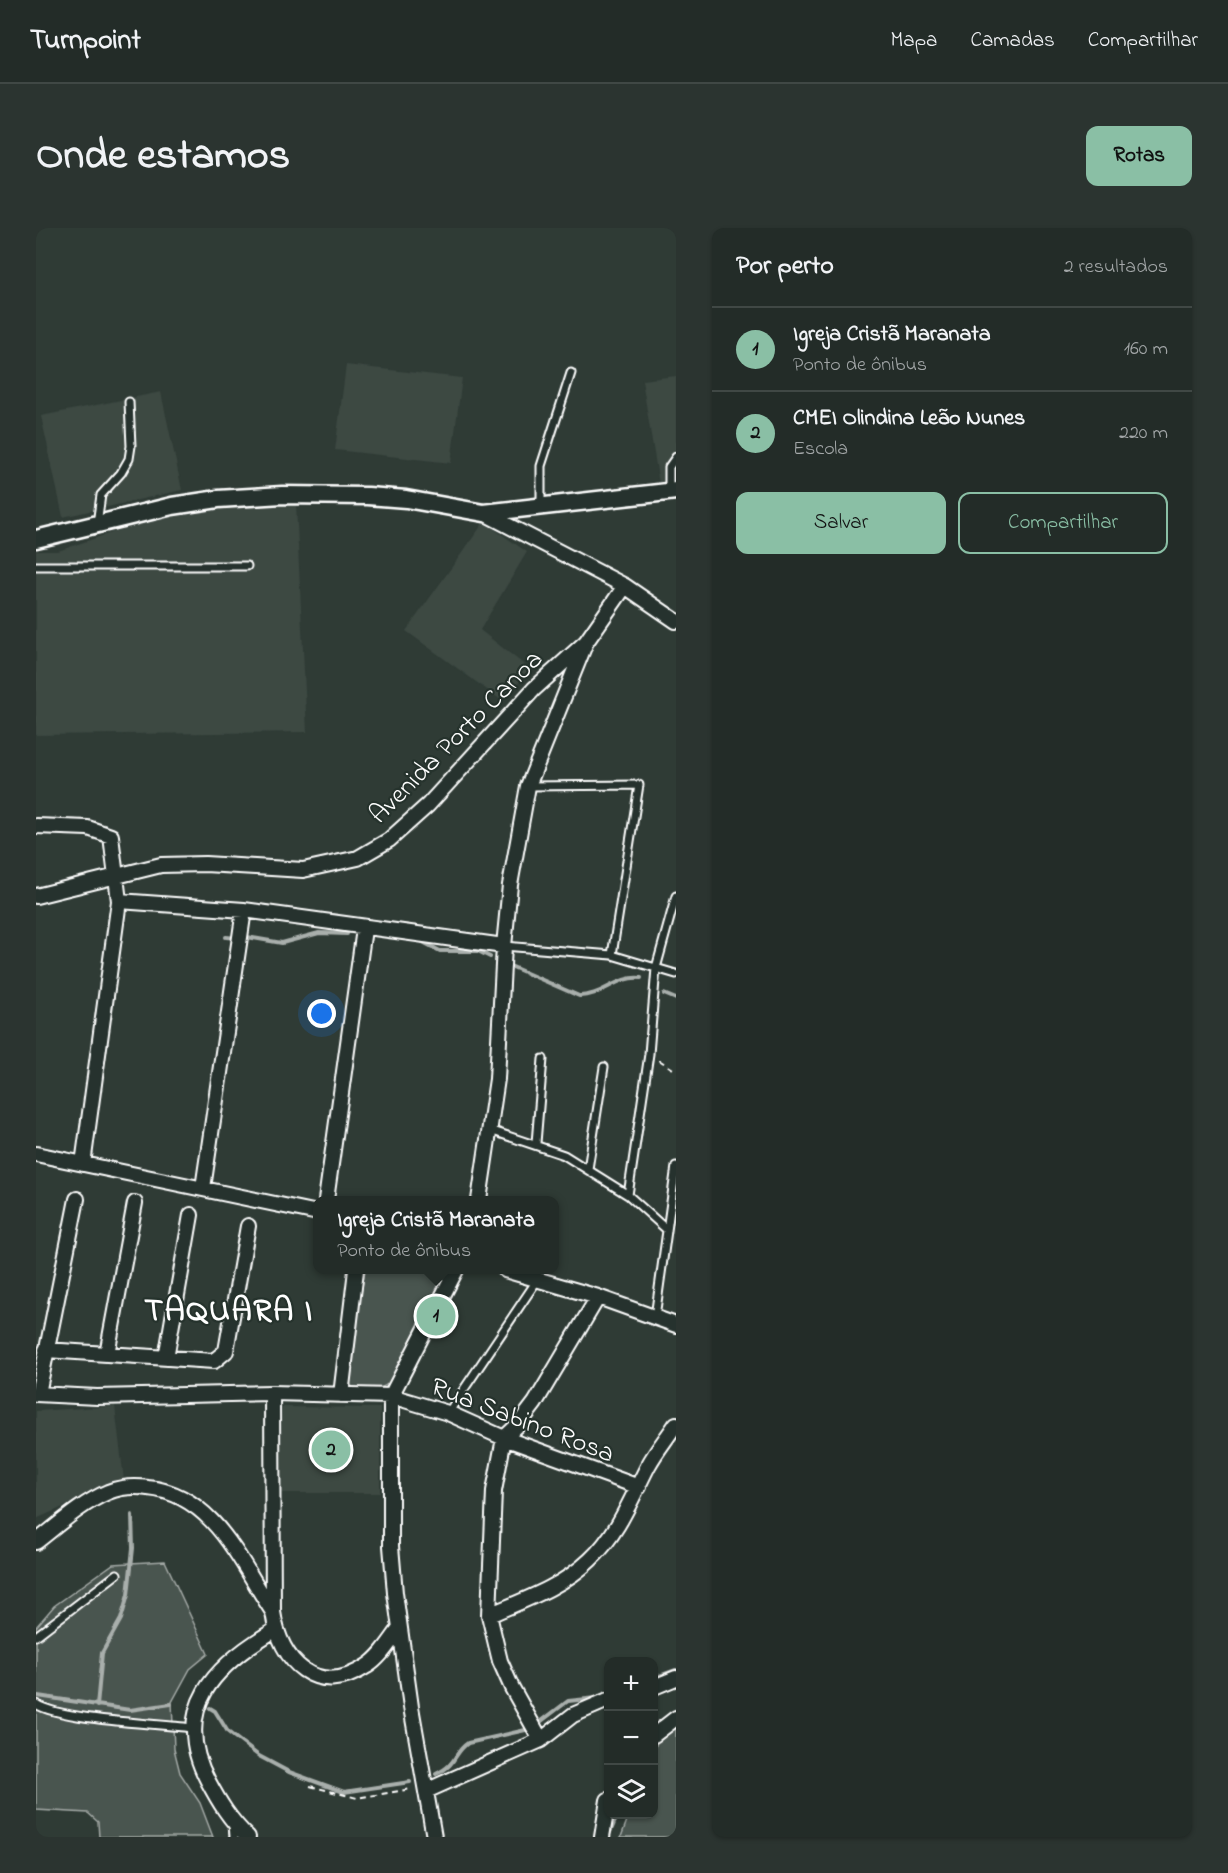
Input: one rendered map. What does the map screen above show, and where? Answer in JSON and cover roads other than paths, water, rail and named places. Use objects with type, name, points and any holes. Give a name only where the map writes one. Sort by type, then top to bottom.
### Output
[{"type":"street","points":[[36,539],[172,506],[218,499],[282,495],[406,499],[484,513],[673,491]]},
{"type":"street","points":[[484,513],[625,586],[675,620]]},
{"type":"street","points":[[480,1196],[496,1079],[510,885],[528,786],[586,642],[625,586]]},
{"type":"street","name":"Avenida Porto Canoa","points":[[36,896],[161,865],[205,864],[303,870],[358,858],[389,840],[428,806],[534,689],[586,642]]},
{"type":"street","points":[[36,826],[88,828],[111,836],[119,900],[83,1164]]},
{"type":"street","points":[[119,900],[244,910],[364,929],[504,946]]},
{"type":"street","points":[[203,1188],[244,910]]},
{"type":"street","points":[[327,1196],[364,929]]},
{"type":"street","points":[[36,1154],[313,1211]]},
{"type":"street","points":[[77,1199],[37,1394],[97,1397],[272,1393],[273,1612],[280,1643],[300,1669],[314,1677],[334,1678],[368,1666],[399,1631]]},
{"type":"street","points":[[107,1354],[135,1203]]},
{"type":"street","points":[[166,1358],[191,1215]]},
{"type":"street","points":[[46,1350],[214,1362],[226,1351],[248,1226]]},
{"type":"street","points":[[341,1395],[355,1274]]},
{"type":"street","points":[[434,1837],[399,1631],[391,1546],[391,1396],[453,1274]]},
{"type":"street","points":[[522,1274],[598,1297],[676,1325]]},
{"type":"street","points":[[541,1740],[500,1661],[489,1615],[492,1523],[504,1438],[519,1424],[540,1396],[598,1297]]},
{"type":"street","name":"Rua Sabino Rosa","points":[[272,1393],[391,1396],[447,1413],[504,1438],[639,1487]]},
{"type":"street","points":[[489,1615],[541,1593],[589,1561],[620,1522],[649,1466],[676,1424]]},
{"type":"street","points":[[36,1542],[106,1493],[123,1487],[166,1489],[187,1499],[224,1534],[273,1612]]},
{"type":"street","points":[[248,1837],[233,1830],[203,1772],[192,1728],[197,1706],[223,1666],[243,1648],[276,1630]]},
{"type":"street","points":[[658,1685],[676,1678]]},
{"type":"street","points":[[426,1789],[541,1740],[573,1715],[604,1702]]},
{"type":"street","points":[[658,1732],[676,1718]]},
{"type":"street","points":[[602,1837],[605,1819]]},
{"type":"lane","points":[[541,507],[541,466],[571,373]]},
{"type":"lane","points":[[97,524],[101,495],[121,473],[129,459],[131,446],[129,402]]},
{"type":"lane","points":[[673,491],[669,467],[676,457]]},
{"type":"lane","points":[[36,566],[247,566]]},
{"type":"lane","points":[[528,786],[639,785],[612,955]]},
{"type":"lane","points":[[628,1195],[650,1054],[656,968],[676,896]]},
{"type":"lane","points":[[504,946],[612,955],[676,974]]},
{"type":"lane","points":[[536,1143],[543,1059]]},
{"type":"lane","points":[[588,1169],[604,1067]]},
{"type":"lane","points":[[490,1130],[536,1143],[564,1155],[628,1195],[667,1230]]},
{"type":"lane","points":[[655,1317],[676,1166]]},
{"type":"lane","points":[[447,1413],[538,1279]]},
{"type":"lane","points":[[36,1636],[117,1575]]},
{"type":"lane","points":[[36,1704],[44,1709],[84,1716],[192,1728]]},
{"type":"waterway","points":[[247,937],[282,943],[319,933],[347,934]]},
{"type":"waterway","points":[[226,937],[237,938]]},
{"type":"waterway","points":[[417,939],[440,951],[478,951],[490,957]]},
{"type":"waterway","points":[[508,965],[579,996],[595,993],[625,980],[641,978]]},
{"type":"waterway","points":[[664,994],[676,999]]},
{"type":"waterway","points":[[97,1706],[102,1653],[121,1619],[128,1595],[133,1548],[132,1515]]},
{"type":"waterway","points":[[658,1677],[676,1670]]},
{"type":"waterway","points":[[38,1696],[130,1710],[171,1704]]},
{"type":"waterway","points":[[535,1726],[568,1701],[597,1698]]},
{"type":"waterway","points":[[210,1708],[215,1711],[228,1732],[259,1756],[289,1772],[344,1792],[410,1782]]},
{"type":"waterway","points":[[436,1774],[448,1766],[468,1743],[530,1729]]},
{"type":"waterway","points":[[608,1837],[616,1819]]},
{"type":"place","name":"Igreja Cristã Maranata","points":[[436,1316]]},
{"type":"place","name":"CMEI Olindina Leão Nunes","points":[[331,1450]]},
{"type":"district","name":"TAQUARA I","points":[[229,1308]]}]
